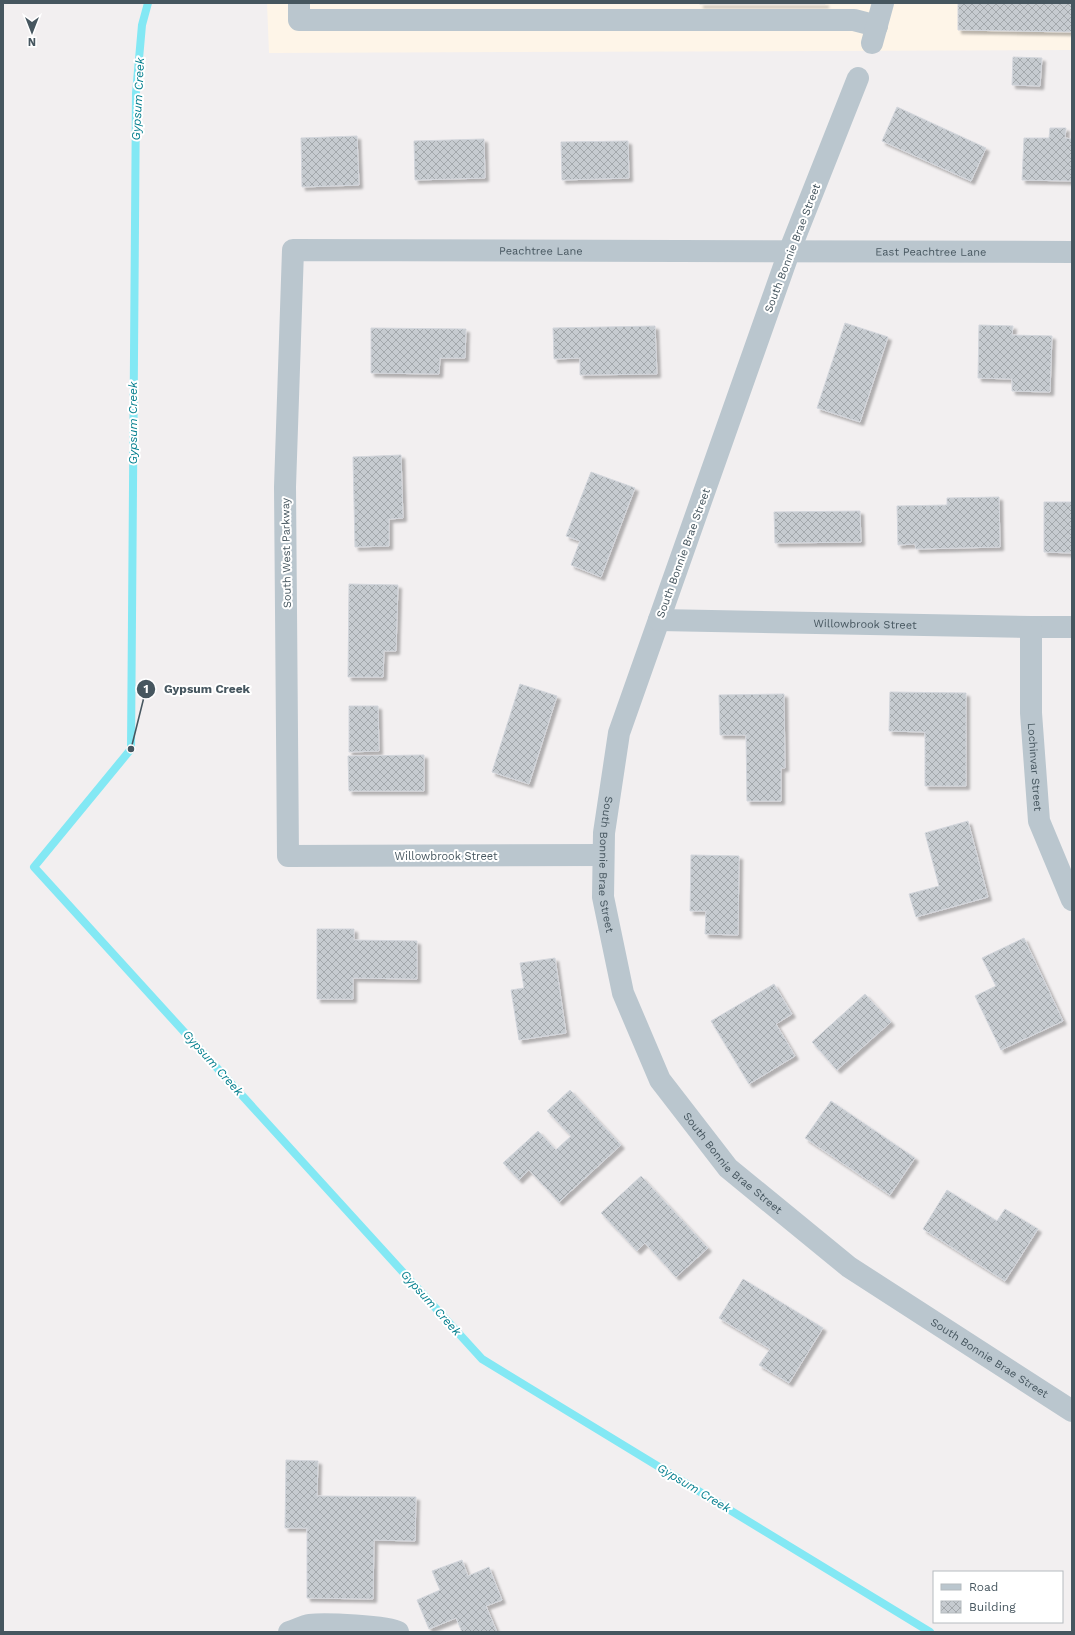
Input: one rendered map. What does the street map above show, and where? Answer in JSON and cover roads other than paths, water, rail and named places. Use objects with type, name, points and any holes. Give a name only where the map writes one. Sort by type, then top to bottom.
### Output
[{"type":"street","points":[[299,3],[299,20],[627,12],[854,20],[874,35],[884,3]]},
{"type":"street","name":"South Bonnie Brae Street","points":[[858,78],[789,252],[619,733],[604,833],[603,897],[623,993],[660,1080],[728,1168],[849,1267],[1072,1411]]},
{"type":"street","name":"Peachtree Lane","points":[[293,250],[789,252]]},
{"type":"street","name":"South West Parkway","points":[[288,856],[285,487],[293,250]]},
{"type":"street","name":"East Peachtree Lane","points":[[789,252],[1072,252]]},
{"type":"street","name":"Willowbrook Street","points":[[659,620],[1072,627]]},
{"type":"street","name":"Lochinvar Street","points":[[1031,627],[1032,713],[1039,821],[1072,900]]},
{"type":"street","name":"Willowbrook Street","points":[[288,856],[604,855]]},
{"type":"street","points":[[289,1632],[310,1625],[378,1627],[394,1629],[398,1632]]},
{"type":"waterway","name":"Gypsum Creek","points":[[148,3],[142,25],[136,93],[131,749],[34,867],[482,1359],[930,1632]]},
{"type":"place","name":"Gypsum Creek","points":[[131,749]]}]
